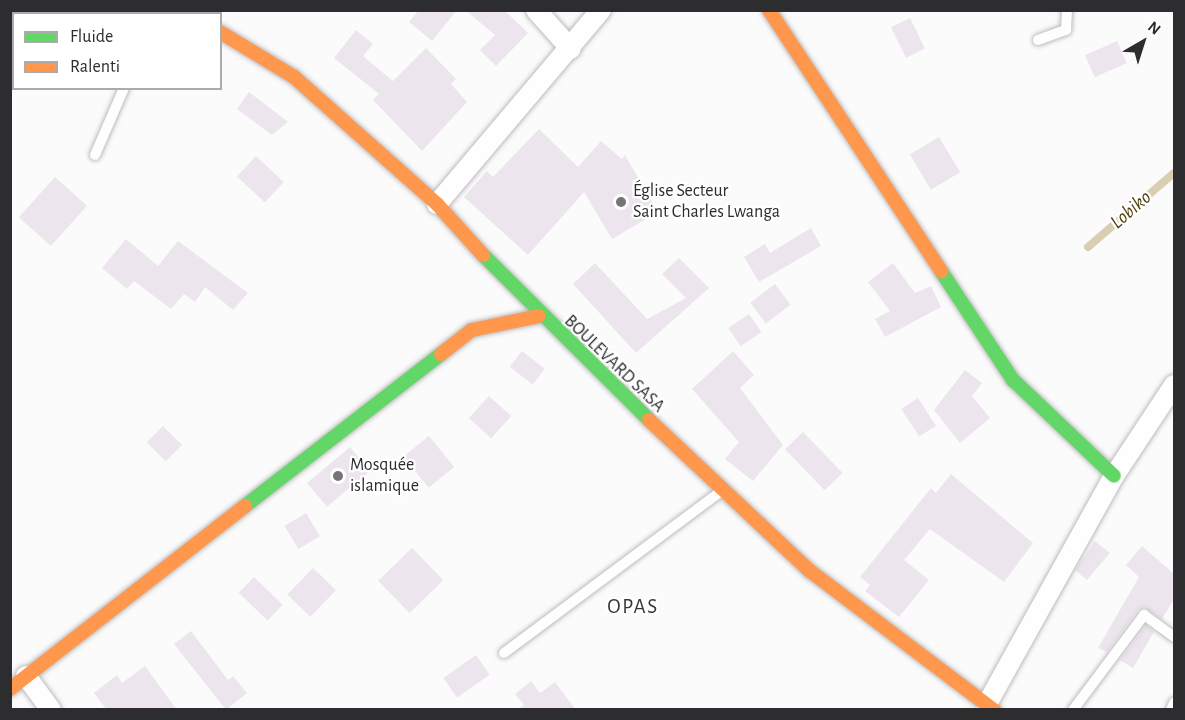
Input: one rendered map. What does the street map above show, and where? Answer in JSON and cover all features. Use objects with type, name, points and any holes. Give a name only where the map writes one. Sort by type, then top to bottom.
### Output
[{"type":"street","points":[[536,10],[571,49]]},
{"type":"street","points":[[437,204],[571,49],[601,10]]},
{"type":"street","points":[[769,10],[1013,380],[1114,476]]},
{"type":"street","name":"BOULEVARD SASA","points":[[222,33],[294,76],[437,204],[539,316],[720,492],[810,571],[987,708]]},
{"type":"street","points":[[10,689],[472,330],[539,316]]},
{"type":"street","points":[[987,708],[1114,476],[1174,385]]},
{"type":"street","points":[[26,676],[51,710]]},
{"type":"lane","points":[[1038,40],[1066,30],[1067,10]]},
{"type":"lane","points":[[95,155],[123,90]]},
{"type":"lane","points":[[504,653],[720,492]]},
{"type":"lane","points":[[1073,710],[1144,615],[1174,637]]},
{"type":"lane","points":[[1172,710],[1174,703]]},
{"type":"building","points":[[419,10],[457,10],[432,41],[409,22]]},
{"type":"building","points":[[465,10],[504,10],[528,33],[496,66],[480,50],[495,35]]},
{"type":"building","points":[[910,18],[925,49],[906,58],[891,27]]},
{"type":"building","points":[[356,30],[373,44],[363,56],[393,81],[426,48],[456,79],[451,84],[467,102],[422,151],[373,100],[379,94],[334,58]]},
{"type":"building","points":[[1117,41],[1127,63],[1095,77],[1085,55]]},
{"type":"building","points":[[249,92],[288,122],[272,135],[237,109]]},
{"type":"building","points":[[539,129],[578,167],[601,141],[622,159],[625,155],[658,212],[612,239],[584,192],[528,255],[464,197],[487,171],[493,177]]},
{"type":"building","points":[[939,137],[960,172],[931,190],[910,155]]},
{"type":"building","points":[[256,156],[284,182],[265,202],[237,176]]},
{"type":"building","points":[[55,177],[87,206],[51,246],[19,217]]},
{"type":"building","points":[[811,228],[821,246],[759,282],[744,257],[765,244],[770,253]]},
{"type":"building","points":[[126,239],[158,266],[178,241],[248,293],[233,310],[205,287],[195,302],[184,294],[171,309],[134,281],[127,289],[102,268]]},
{"type":"building","points":[[679,258],[709,288],[636,353],[573,284],[595,263],[647,319],[686,298],[662,274]]},
{"type":"building","points":[[893,263],[915,293],[931,286],[941,307],[885,337],[875,319],[890,311],[868,282]]},
{"type":"building","points":[[775,284],[791,305],[766,323],[750,303]]},
{"type":"building","points":[[749,314],[761,332],[741,346],[728,328]]},
{"type":"building","points":[[522,351],[545,369],[533,385],[510,367]]},
{"type":"building","points":[[733,351],[754,375],[740,388],[783,445],[753,481],[725,459],[739,442],[692,389]]},
{"type":"building","points":[[965,370],[982,383],[972,396],[990,418],[960,443],[934,410]]},
{"type":"building","points":[[489,396],[511,416],[491,438],[469,418]]},
{"type":"building","points":[[918,398],[936,426],[919,437],[901,409]]},
{"type":"building","points":[[163,426],[182,445],[166,461],[147,442]]},
{"type":"building","points":[[803,432],[843,473],[825,490],[785,449]]},
{"type":"building","points":[[429,436],[454,467],[429,488],[403,457]]},
{"type":"building","name":"Mosquée islamique","points":[[350,447],[370,471],[327,507],[307,483]]},
{"type":"building","points":[[951,474],[1033,543],[1004,582],[930,529],[904,560],[929,580],[899,617],[865,591],[870,585],[860,577],[931,488],[936,493]]},
{"type":"building","points":[[306,513],[320,536],[298,549],[285,526]]},
{"type":"building","points":[[1095,541],[1110,553],[1087,580],[1075,570]]},
{"type":"building","points":[[1142,546],[1174,574],[1174,599],[1162,619],[1145,608],[1138,610],[1107,652],[1098,648],[1139,577],[1126,565]]},
{"type":"building","points":[[412,548],[443,580],[409,613],[378,581]]},
{"type":"building","points":[[313,568],[336,590],[310,617],[287,595]]},
{"type":"building","points":[[254,577],[283,605],[267,621],[239,593]]},
{"type":"building","points":[[1146,625],[1154,632],[1133,668],[1120,660]]},
{"type":"building","points":[[191,631],[228,680],[233,676],[247,693],[226,710],[174,644]]},
{"type":"building","points":[[476,655],[490,675],[457,698],[443,678]]},
{"type":"building","points":[[145,666],[177,710],[107,710],[94,693],[117,675],[122,683]]},
{"type":"building","points":[[531,681],[540,693],[555,682],[576,710],[518,710],[524,705],[515,694]]},
{"type":"waterway","name":"Lobiko","points":[[1088,247],[1174,173]]},
{"type":"traffic: fast","points":[[483,255],[649,420]]},
{"type":"traffic: fast","points":[[941,271],[1013,380],[1114,476]]},
{"type":"traffic: fast","points":[[245,506],[441,354]]},
{"type":"traffic: slow","points":[[769,10],[941,271]]},
{"type":"traffic: slow","points":[[222,33],[294,77],[437,204],[483,255]]},
{"type":"traffic: slow","points":[[441,354],[472,330],[539,316]]},
{"type":"traffic: slow","points":[[649,420],[810,571],[994,710]]},
{"type":"traffic: slow","points":[[10,689],[245,506]]},
{"type":"place","name":"Église Secteur Saint Charles Lwanga","points":[[621,202]]},
{"type":"place","name":"Mosquée islamique","points":[[338,476]]},
{"type":"district","name":"OPAS","points":[[633,607]]}]
